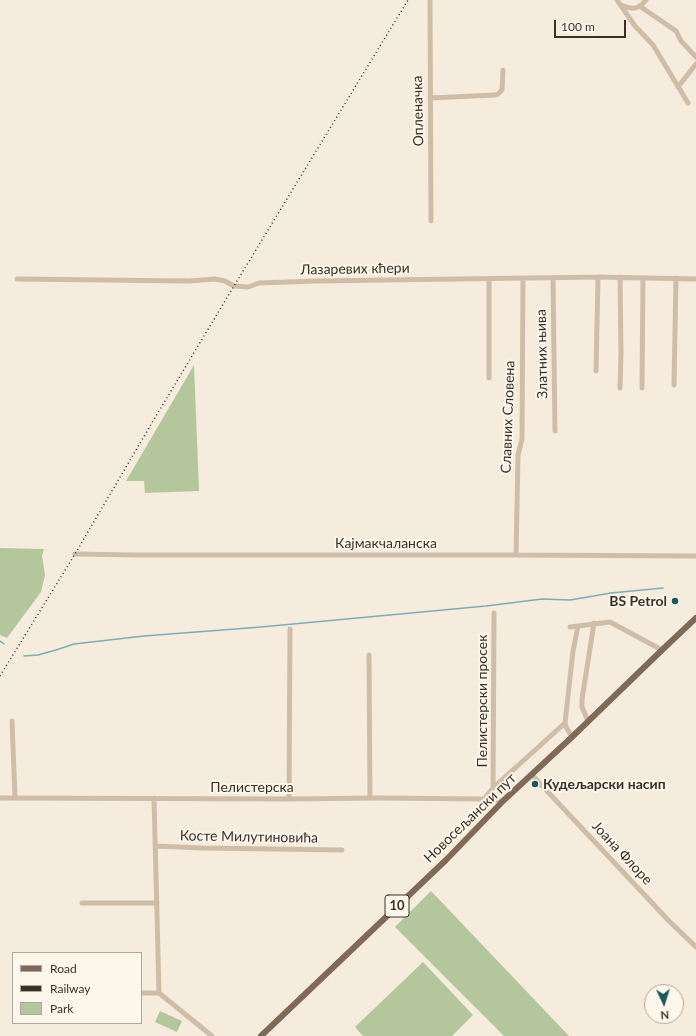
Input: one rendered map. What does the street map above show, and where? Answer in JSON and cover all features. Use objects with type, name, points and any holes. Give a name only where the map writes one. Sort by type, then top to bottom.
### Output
[{"type":"main road","name":"Новосељански пут","points":[[261,1036],[446,860],[503,801],[696,618]]},
{"type":"street","name":"Опленачка","points":[[430,0],[431,221]]},
{"type":"street","points":[[617,0],[635,26],[653,45],[688,103]]},
{"type":"street","points":[[641,7],[646,0]]},
{"type":"street","points":[[621,5],[634,8],[641,7],[676,31],[681,41],[696,57]]},
{"type":"street","points":[[678,87],[696,64]]},
{"type":"street","points":[[430,98],[498,94],[502,90],[503,70]]},
{"type":"street","points":[[596,371],[598,277]]},
{"type":"street","name":"Лазаревих кћери","points":[[17,279],[189,281],[215,279],[225,281],[234,286],[248,287],[259,283],[269,282],[366,280],[598,277],[696,279]]},
{"type":"street","name":"Златних њива","points":[[553,278],[555,431]]},
{"type":"street","points":[[620,278],[620,388]]},
{"type":"street","points":[[642,388],[643,278]]},
{"type":"street","points":[[674,385],[676,278]]},
{"type":"street","points":[[489,279],[489,378]]},
{"type":"street","name":"Славних Словена","points":[[516,555],[518,455],[522,439],[523,279]]},
{"type":"street","name":"Кајмакчаланска","points":[[75,554],[696,556]]},
{"type":"street","name":"Пелистерски просек","points":[[493,788],[494,613]]},
{"type":"street","points":[[570,626],[605,622],[612,623],[662,650]]},
{"type":"street","points":[[588,721],[582,707],[582,699],[594,623]]},
{"type":"street","points":[[572,737],[565,723],[573,651],[578,626]]},
{"type":"street","points":[[289,799],[290,629]]},
{"type":"street","points":[[369,655],[370,798]]},
{"type":"street","points":[[12,721],[15,798]]},
{"type":"street","points":[[484,799],[493,788],[565,723]]},
{"type":"street","name":"Јоана Флоре","points":[[532,775],[669,921],[696,947]]},
{"type":"street","name":"Пелистерска","points":[[0,798],[370,798],[484,799],[503,801]]},
{"type":"street","points":[[154,798],[159,993]]},
{"type":"street","name":"Косте Милутиновића","points":[[156,846],[342,850]]},
{"type":"street","points":[[82,903],[157,903]]},
{"type":"street","points":[[142,993],[159,993],[212,1036]]},
{"type":"green space","points":[[194,365],[199,491],[145,493],[144,481],[126,481]]},
{"type":"green space","points":[[0,548],[44,549],[42,556],[45,575],[41,592],[7,638],[0,635]]},
{"type":"green space","points":[[431,891],[569,1036],[504,1036],[395,927]]},
{"type":"green space","points":[[423,962],[473,1015],[452,1036],[363,1036],[355,1027]]},
{"type":"green space","points":[[160,1011],[182,1021],[177,1032],[155,1022]]},
{"type":"waterway","points":[[24,656],[38,655],[74,644],[144,636],[261,627],[486,606],[542,599],[570,600],[611,593],[663,588]]},
{"type":"waterway","points":[[0,641],[4,644]]},
{"type":"railway","points":[[0,676],[408,0]]},
{"type":"place","name":"BS Petrol","points":[[675,601]]},
{"type":"place","name":"Кудељарски насип","points":[[535,784]]}]
